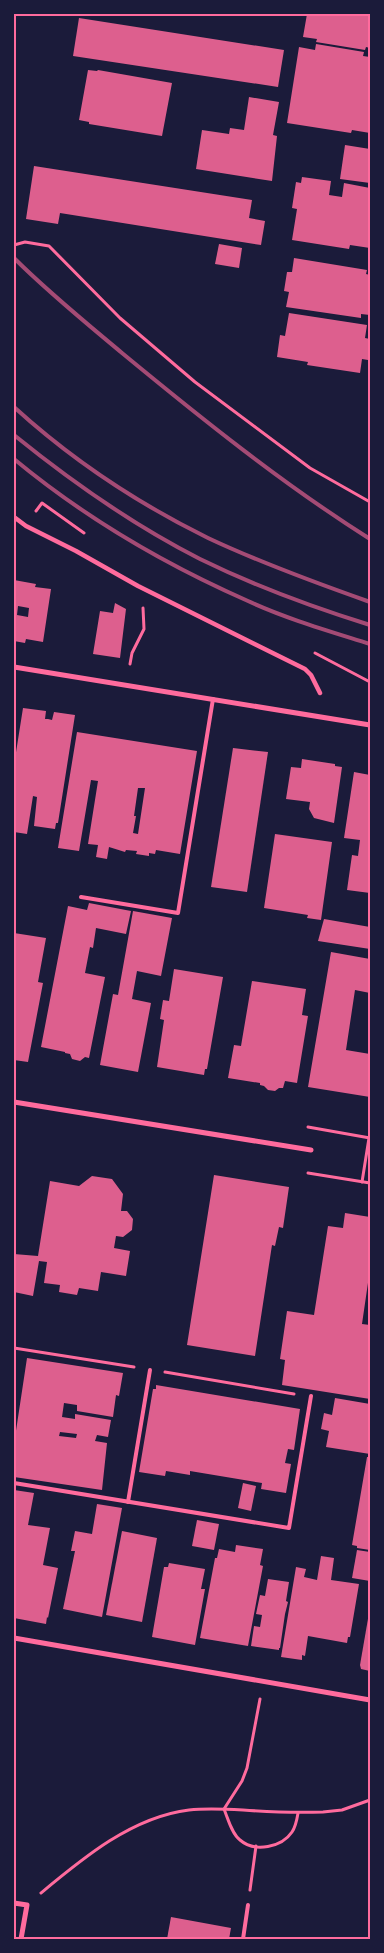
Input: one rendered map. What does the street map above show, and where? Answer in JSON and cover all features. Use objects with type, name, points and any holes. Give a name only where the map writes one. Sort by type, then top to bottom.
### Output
[{"type":"street","points":[[14,517],[26,526],[76,551],[138,586],[305,668],[315,681],[320,693]]},
{"type":"street","points":[[14,667],[370,726]]},
{"type":"street","points":[[14,1102],[311,1150]]},
{"type":"street","points":[[14,1638],[370,1700]]},
{"type":"street","points":[[14,1903],[27,1905],[22,1939]]},
{"type":"lane","points":[[81,897],[178,913],[213,699]]},
{"type":"lane","points":[[128,1502],[150,1370]]},
{"type":"lane","points":[[14,1483],[289,1528],[311,1396]]},
{"type":"lane","points":[[243,1939],[248,1905]]},
{"type":"path","points":[[14,245],[25,242],[49,246],[120,318],[195,382],[310,468],[370,502]]},
{"type":"path","points":[[130,664],[132,653],[144,626],[138,586]]},
{"type":"path","points":[[308,1128],[370,1138],[362,1182]]},
{"type":"path","points":[[308,1173],[370,1183]]},
{"type":"path","points":[[224,1809],[242,1781],[247,1768],[260,1699]]},
{"type":"path","points":[[27,1905],[55,1880],[84,1859],[136,1826],[171,1813],[190,1810],[224,1809],[298,1813],[342,1810],[370,1800]]},
{"type":"path","points":[[224,1809],[238,1839],[244,1844],[266,1847],[285,1840],[293,1831],[298,1813]]},
{"type":"path","points":[[248,1905],[256,1846]]},
{"type":"building","points":[[307,14],[370,14],[370,48],[366,47],[365,50],[316,42],[317,39],[303,37]]},
{"type":"building","points":[[79,18],[284,50],[278,87],[73,56]]},
{"type":"building","points":[[316,44],[364,52],[363,56],[370,57],[370,133],[352,130],[351,133],[287,123],[299,47],[315,50]]},
{"type":"building","points":[[88,70],[98,70],[172,83],[162,136],[89,124],[89,122],[79,120]]},
{"type":"building","points":[[249,97],[279,102],[273,135],[277,136],[272,181],[196,169],[202,130],[229,134],[230,128],[244,130]]},
{"type":"building","points":[[345,145],[370,149],[370,183],[340,179]]},
{"type":"building","points":[[34,166],[252,200],[249,218],[265,221],[261,245],[60,213],[58,224],[26,219]]},
{"type":"building","points":[[302,177],[331,181],[329,195],[342,197],[344,183],[370,188],[370,248],[350,245],[349,249],[292,240],[297,209],[292,208],[296,182],[301,183]]},
{"type":"building","points":[[219,244],[242,248],[239,268],[215,264]]},
{"type":"building","points":[[294,258],[367,270],[366,274],[370,275],[370,315],[361,314],[361,318],[286,307],[289,292],[284,291],[287,272],[292,272]]},
{"type":"building","points":[[289,313],[367,325],[365,338],[370,339],[368,360],[362,359],[360,373],[307,365],[308,362],[277,357],[280,335],[285,336]]},
{"type":"building","points":[[14,580],[36,584],[35,587],[51,589],[43,642],[26,639],[25,643],[14,641]],"holes":[[[18,606],[29,608],[28,617],[17,615]]]},
{"type":"building","points":[[115,603],[126,609],[120,658],[93,654],[100,611],[113,613]]},
{"type":"building","points":[[23,708],[46,711],[45,719],[52,720],[54,712],[75,715],[58,823],[56,823],[55,829],[34,826],[37,797],[33,796],[27,834],[14,832],[14,765]]},
{"type":"building","points":[[77,732],[197,751],[180,854],[156,850],[155,854],[149,853],[149,856],[136,854],[137,851],[126,850],[125,852],[109,847],[107,859],[96,857],[98,845],[88,844],[98,781],[91,780],[79,851],[58,848]],"holes":[[[138,788],[145,788],[138,834],[133,833]]]},
{"type":"building","points":[[233,748],[268,752],[247,892],[211,887]]},
{"type":"building","points":[[302,759],[335,764],[335,766],[342,767],[334,823],[314,818],[309,809],[310,802],[286,799],[291,767],[301,768]]},
{"type":"building","points":[[354,772],[370,775],[370,893],[347,890],[352,855],[358,856],[360,840],[344,838]]},
{"type":"building","points":[[275,834],[332,842],[321,920],[307,918],[308,915],[264,908]]},
{"type":"building","points":[[89,903],[131,911],[126,934],[96,928],[93,948],[90,947],[85,973],[105,977],[89,1058],[85,1057],[80,1061],[72,1059],[70,1054],[65,1052],[41,1047],[68,906],[87,910]]},
{"type":"building","points":[[133,911],[172,918],[161,976],[137,971],[132,999],[151,1003],[138,1072],[100,1065],[113,994],[118,995]]},
{"type":"building","points":[[324,919],[370,927],[370,949],[318,941]]},
{"type":"building","points":[[14,933],[46,938],[38,982],[43,983],[28,1062],[14,1060]]},
{"type":"building","points":[[331,952],[370,959],[370,993],[355,990],[346,1050],[370,1054],[370,1097],[308,1087]]},
{"type":"building","points":[[174,969],[223,977],[207,1069],[205,1069],[204,1075],[157,1067],[164,1020],[160,1019],[163,1000],[169,1001]]},
{"type":"building","points":[[252,981],[306,989],[302,1015],[308,1016],[297,1083],[285,1081],[283,1088],[275,1091],[268,1090],[260,1085],[260,1083],[228,1078],[234,1045],[241,1046]]},
{"type":"building","points":[[214,1175],[289,1187],[283,1228],[279,1227],[275,1246],[272,1245],[255,1356],[187,1345]]},
{"type":"building","points":[[92,1176],[112,1179],[123,1194],[121,1211],[127,1211],[133,1219],[132,1230],[123,1237],[116,1236],[114,1248],[130,1251],[126,1276],[101,1272],[98,1291],[79,1288],[77,1295],[59,1292],[60,1285],[44,1283],[47,1262],[39,1261],[33,1296],[14,1292],[14,1254],[38,1256],[50,1181],[79,1186]]},
{"type":"building","points":[[345,1213],[370,1217],[370,1269],[362,1324],[370,1325],[370,1399],[282,1385],[285,1360],[280,1359],[287,1311],[314,1315],[328,1226],[343,1228]]},
{"type":"building","points":[[27,1358],[123,1373],[119,1396],[116,1395],[113,1417],[77,1411],[77,1405],[64,1403],[62,1417],[75,1419],[75,1414],[111,1420],[108,1437],[97,1435],[95,1441],[107,1443],[102,1490],[14,1477],[14,1444]],"holes":[[[60,1432],[77,1434],[76,1438],[59,1436]]]},
{"type":"building","points":[[156,1385],[300,1409],[294,1450],[288,1449],[285,1463],[291,1464],[286,1493],[261,1489],[262,1483],[190,1471],[190,1475],[166,1471],[165,1476],[139,1472],[153,1389],[156,1389]]},
{"type":"building","points":[[335,1398],[370,1404],[370,1454],[326,1447],[329,1431],[321,1429],[324,1413],[332,1415]]},
{"type":"building","points":[[367,1457],[370,1457],[370,1550],[357,1548],[357,1546],[352,1545]]},
{"type":"building","points":[[243,1483],[256,1486],[251,1511],[238,1508]]},
{"type":"building","points":[[14,1490],[34,1493],[28,1525],[50,1528],[43,1565],[58,1568],[46,1624],[14,1618]]},
{"type":"building","points":[[97,1504],[122,1508],[102,1617],[63,1609],[75,1551],[71,1551],[75,1531],[92,1534]]},
{"type":"building","points":[[197,1520],[219,1524],[214,1550],[192,1546]]},
{"type":"building","points":[[122,1531],[157,1538],[142,1622],[106,1615]]},
{"type":"building","points":[[236,1545],[263,1549],[260,1565],[263,1566],[248,1646],[200,1638],[215,1558],[217,1558],[219,1549],[235,1552]]},
{"type":"building","points":[[357,1550],[370,1552],[370,1581],[352,1578]]},
{"type":"building","points":[[321,1556],[334,1558],[331,1580],[359,1584],[350,1637],[348,1637],[347,1643],[308,1636],[305,1656],[302,1655],[302,1660],[281,1657],[296,1567],[306,1569],[304,1577],[317,1580]]},
{"type":"building","points":[[169,1563],[205,1569],[201,1589],[205,1589],[195,1645],[152,1637],[164,1567],[168,1567]]},
{"type":"building","points":[[268,1579],[289,1582],[286,1601],[288,1602],[279,1650],[251,1646],[254,1626],[260,1627],[262,1615],[256,1614],[260,1595],[265,1596]]},
{"type":"building","points":[[369,1613],[370,1671],[361,1669],[360,1665]]},
{"type":"building","points":[[171,1917],[231,1928],[229,1939],[167,1939]]},
{"type":"railway","points":[[14,258],[40,283],[152,378],[274,473],[370,539]]},
{"type":"railway","points":[[14,407],[59,445],[106,479],[182,525],[268,564],[370,602]]},
{"type":"railway","points":[[14,435],[104,502],[175,546],[263,587],[370,625]]},
{"type":"railway","points":[[14,459],[97,520],[186,571],[217,587],[278,613],[370,644]]}]
